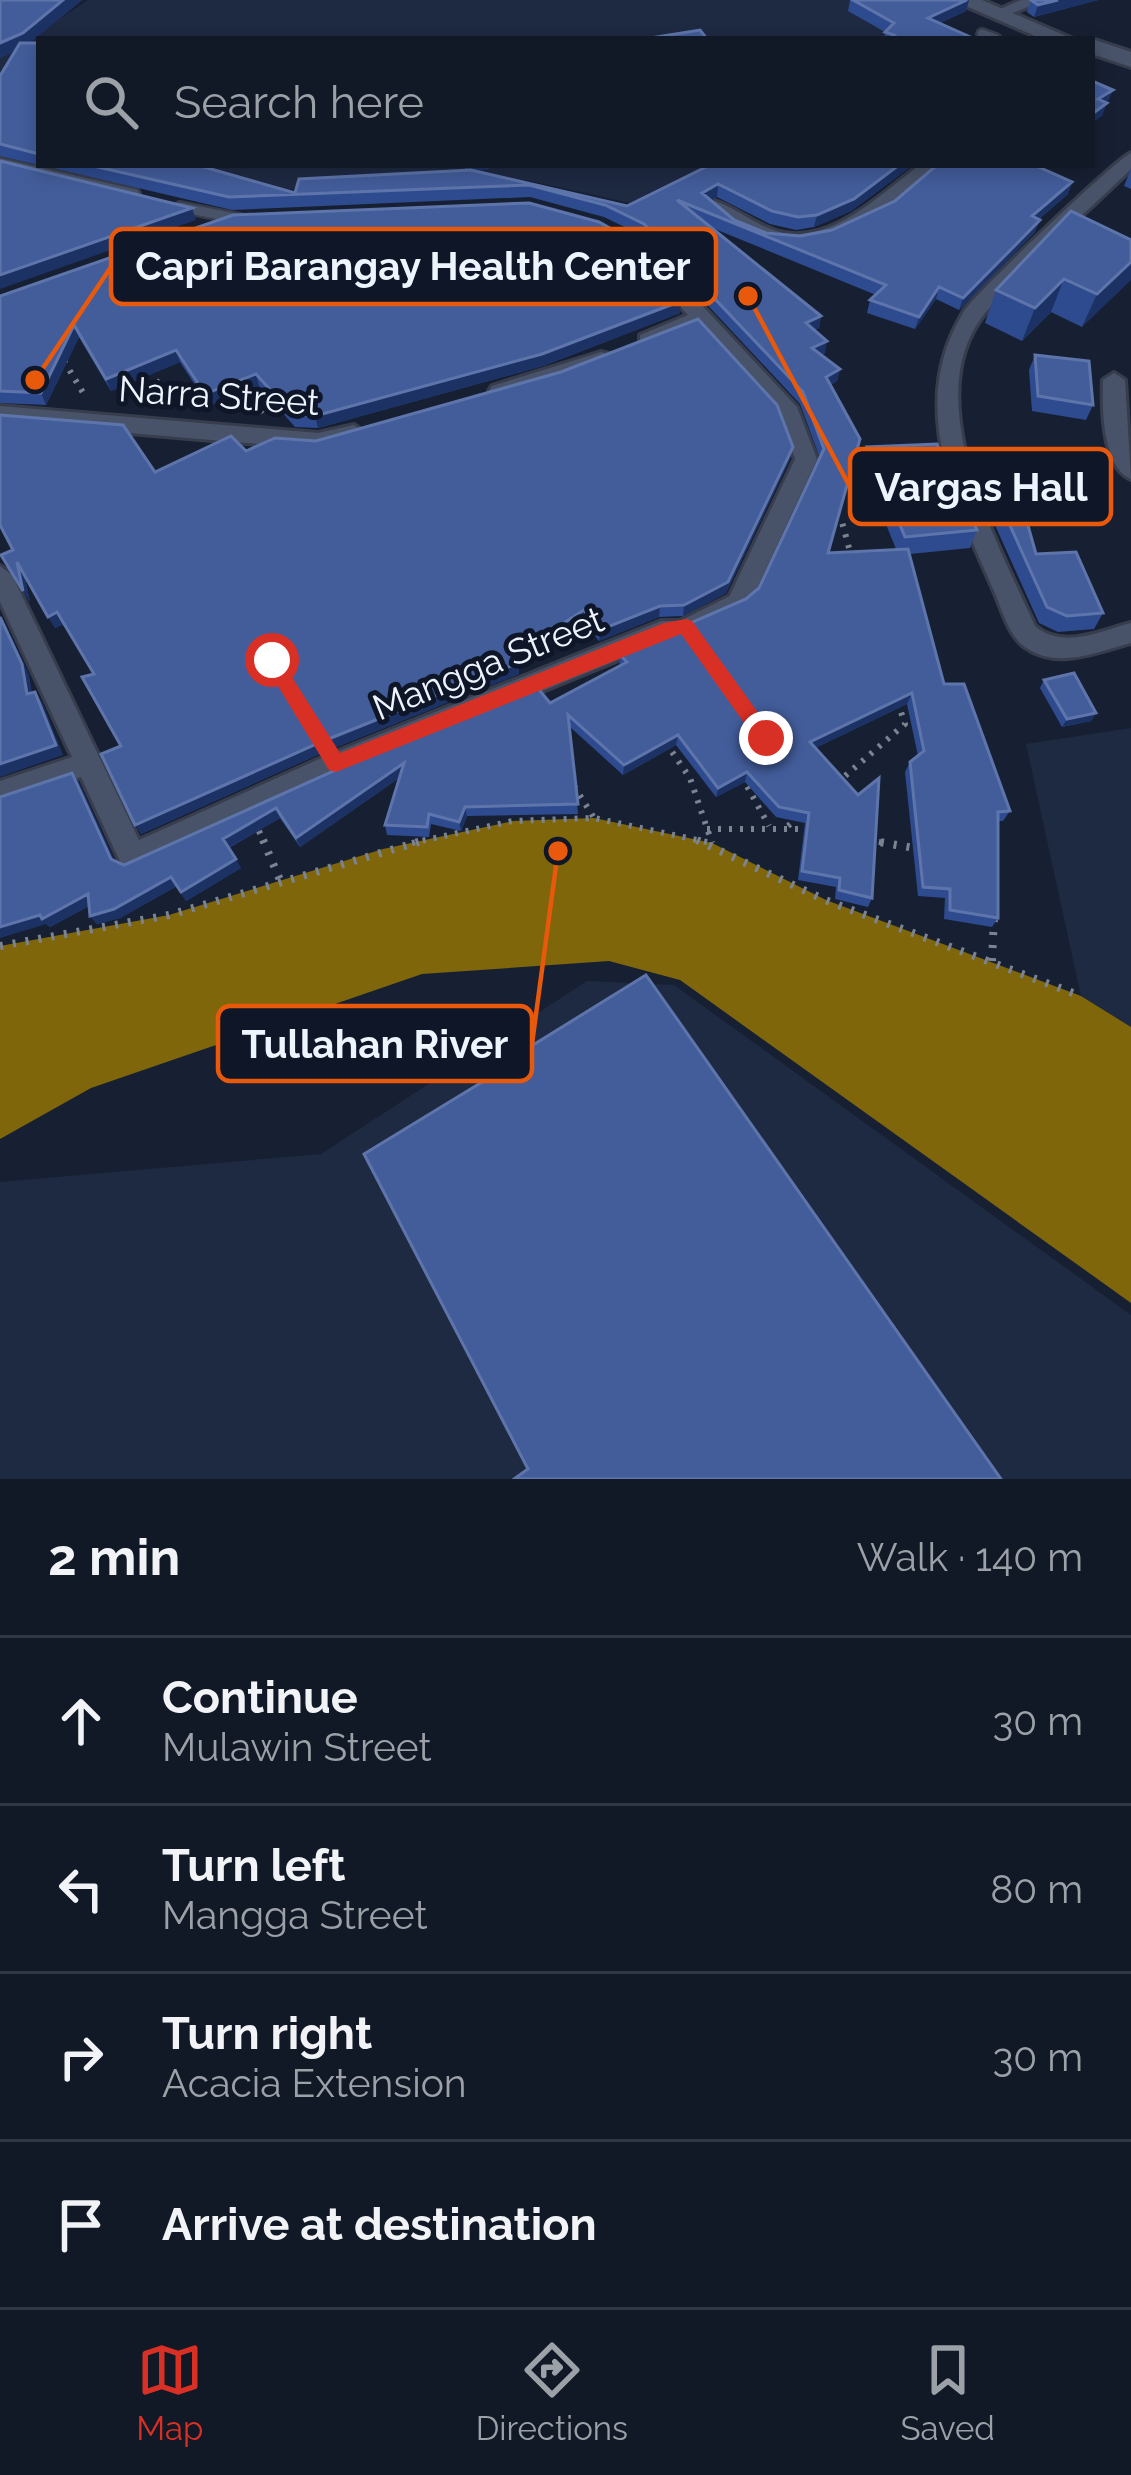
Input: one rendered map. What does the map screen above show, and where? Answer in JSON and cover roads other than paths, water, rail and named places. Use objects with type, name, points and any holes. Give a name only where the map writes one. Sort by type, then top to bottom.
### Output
[{"type":"street","points":[[963,0],[1054,36]]},
{"type":"street","points":[[997,14],[1037,0]]},
{"type":"street","points":[[1095,47],[1128,58]]},
{"type":"street","points":[[1131,159],[974,313],[959,335],[950,364],[950,449],[1024,632],[1036,645],[1053,651],[1131,633]]},
{"type":"street","points":[[715,207],[790,241],[820,237],[854,220],[928,168]]},
{"type":"street","points":[[196,231],[230,219]]},
{"type":"street","points":[[625,239],[789,412],[800,434],[806,459],[740,597]]},
{"type":"street","points":[[470,400],[614,355],[702,316]]},
{"type":"street","points":[[1114,380],[1112,412],[1131,471]]},
{"type":"street","name":"Narra Street","points":[[0,414],[318,441],[372,429]]},
{"type":"street","points":[[0,575],[88,764],[0,794]]},
{"type":"street","name":"Mangga Street","points":[[88,764],[132,856],[670,628]]},
{"type":"lane","points":[[982,34],[988,36]]},
{"type":"lane","points":[[0,163],[155,200]]},
{"type":"lane","points":[[171,205],[230,219],[262,219]]},
{"type":"lane","name":"Mangga Street","points":[[670,628],[686,626],[740,597]]},
{"type":"place","name":"Vargas Hall","points":[[748,296]]},
{"type":"place","name":"Capri Barangay Health Center","points":[[35,380]]},
{"type":"place","name":"Tullahan River","points":[[558,851]]}]
